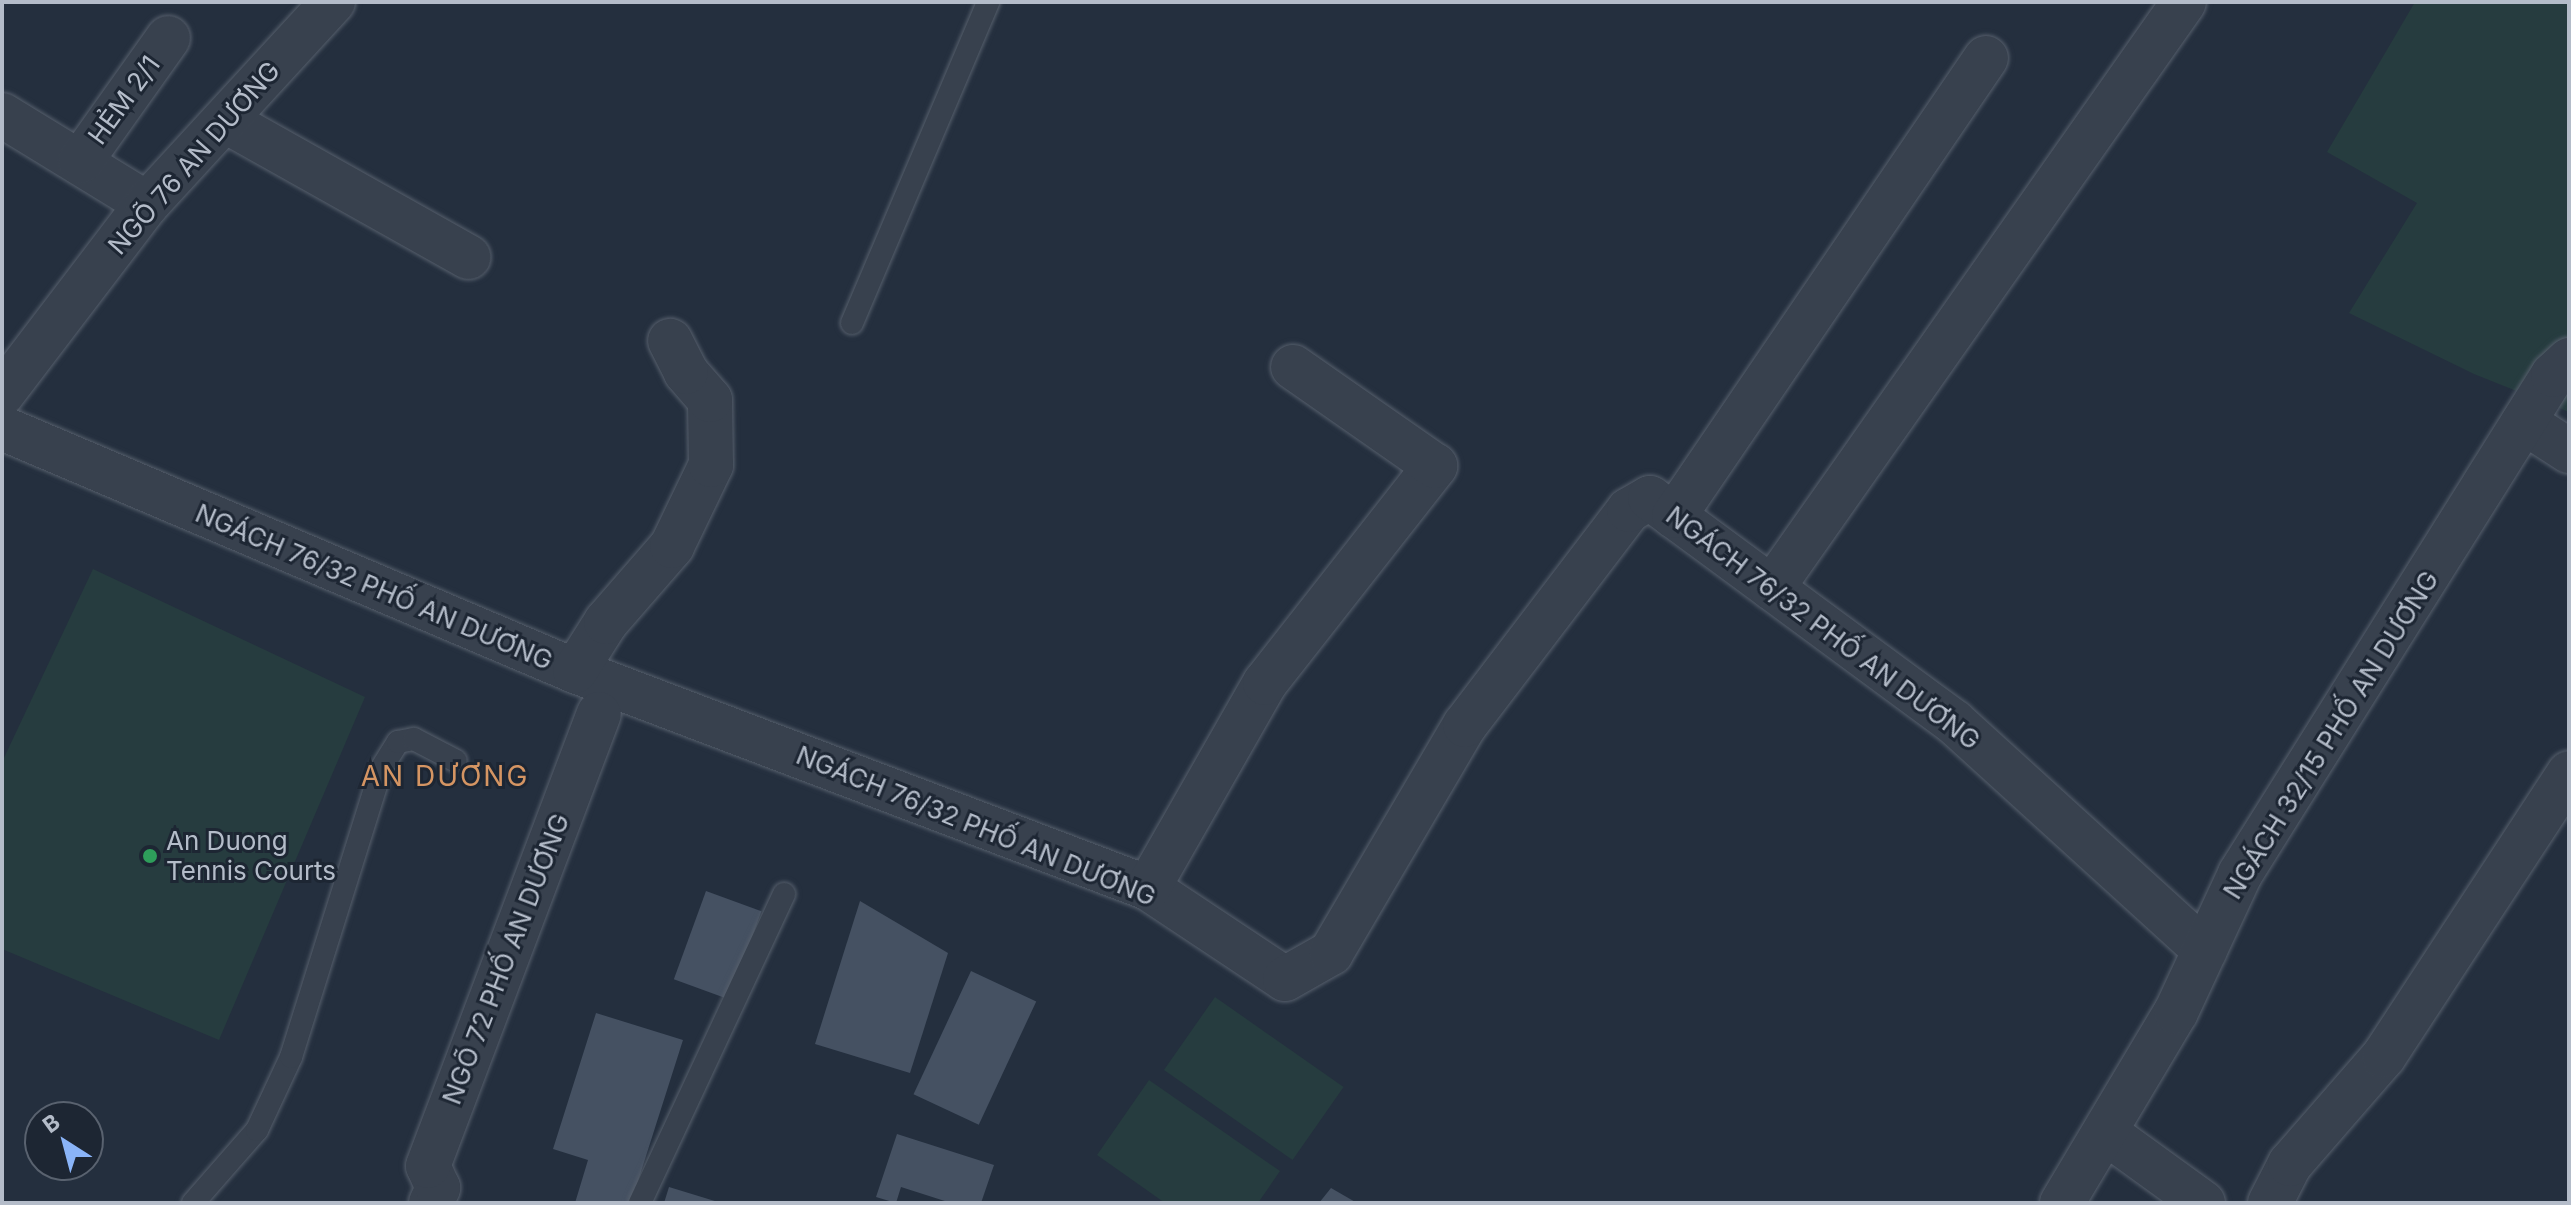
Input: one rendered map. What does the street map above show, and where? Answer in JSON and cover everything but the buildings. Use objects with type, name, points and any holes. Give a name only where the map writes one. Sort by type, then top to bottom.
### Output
[{"type":"street","name":"NGÕ 76 AN DƯƠNG","points":[[2,394],[147,204],[333,2]]},
{"type":"street","points":[[1772,588],[2184,2]]},
{"type":"street","name":"HẺM 2/1","points":[[80,162],[168,38]]},
{"type":"street","points":[[1674,516],[1986,58]]},
{"type":"street","points":[[2,115],[147,204]]},
{"type":"street","points":[[226,121],[468,257]]},
{"type":"street","points":[[575,671],[606,622],[672,546],[711,465],[710,400],[686,372],[670,341]]},
{"type":"street","name":"NGÁCH 32/15 PHỐ AN DƯƠNG","points":[[2062,1203],[2176,1012],[2240,874],[2553,375],[2569,360]]},
{"type":"street","points":[[1148,888],[1265,683],[1435,466],[1293,367]]},
{"type":"street","points":[[2524,422],[2569,451]]},
{"type":"street","name":"NGÁCH 76/32 PHỐ AN DƯƠNG","points":[[2,428],[575,671],[1148,888],[1285,979],[1331,953],[1465,725],[1629,510],[1650,498],[1954,722],[2205,950]]},
{"type":"street","name":"NGÕ 72 PHỐ AN DƯƠNG","points":[[431,1203],[438,1188],[428,1166],[599,714]]},
{"type":"street","points":[[2270,1203],[2290,1164],[2384,1056],[2569,773]]},
{"type":"street","points":[[2105,1132],[2203,1203]]},
{"type":"lane","points":[[852,323],[988,2]]},
{"type":"lane","points":[[193,1203],[257,1130],[291,1057],[381,769],[398,742],[414,739],[456,761]]},
{"type":"lane","points":[[640,1203],[784,894]]},
{"type":"green space","points":[[2415,2],[2569,2],[2569,412],[2474,374],[2349,313],[2417,203],[2327,152]]},
{"type":"green space","name":"An Duong Tennis Courts","points":[[93,569],[365,697],[219,1040],[2,949],[2,762]]},
{"type":"green space","points":[[1215,997],[1344,1087],[1293,1160],[1164,1070]]},
{"type":"green space","points":[[1149,1080],[1280,1171],[1258,1203],[1165,1203],[1097,1155]]},
{"type":"place","name":"An Duong Tennis Courts","points":[[150,856]]},
{"type":"district","name":"AN DƯƠNG","points":[[445,776]]}]
